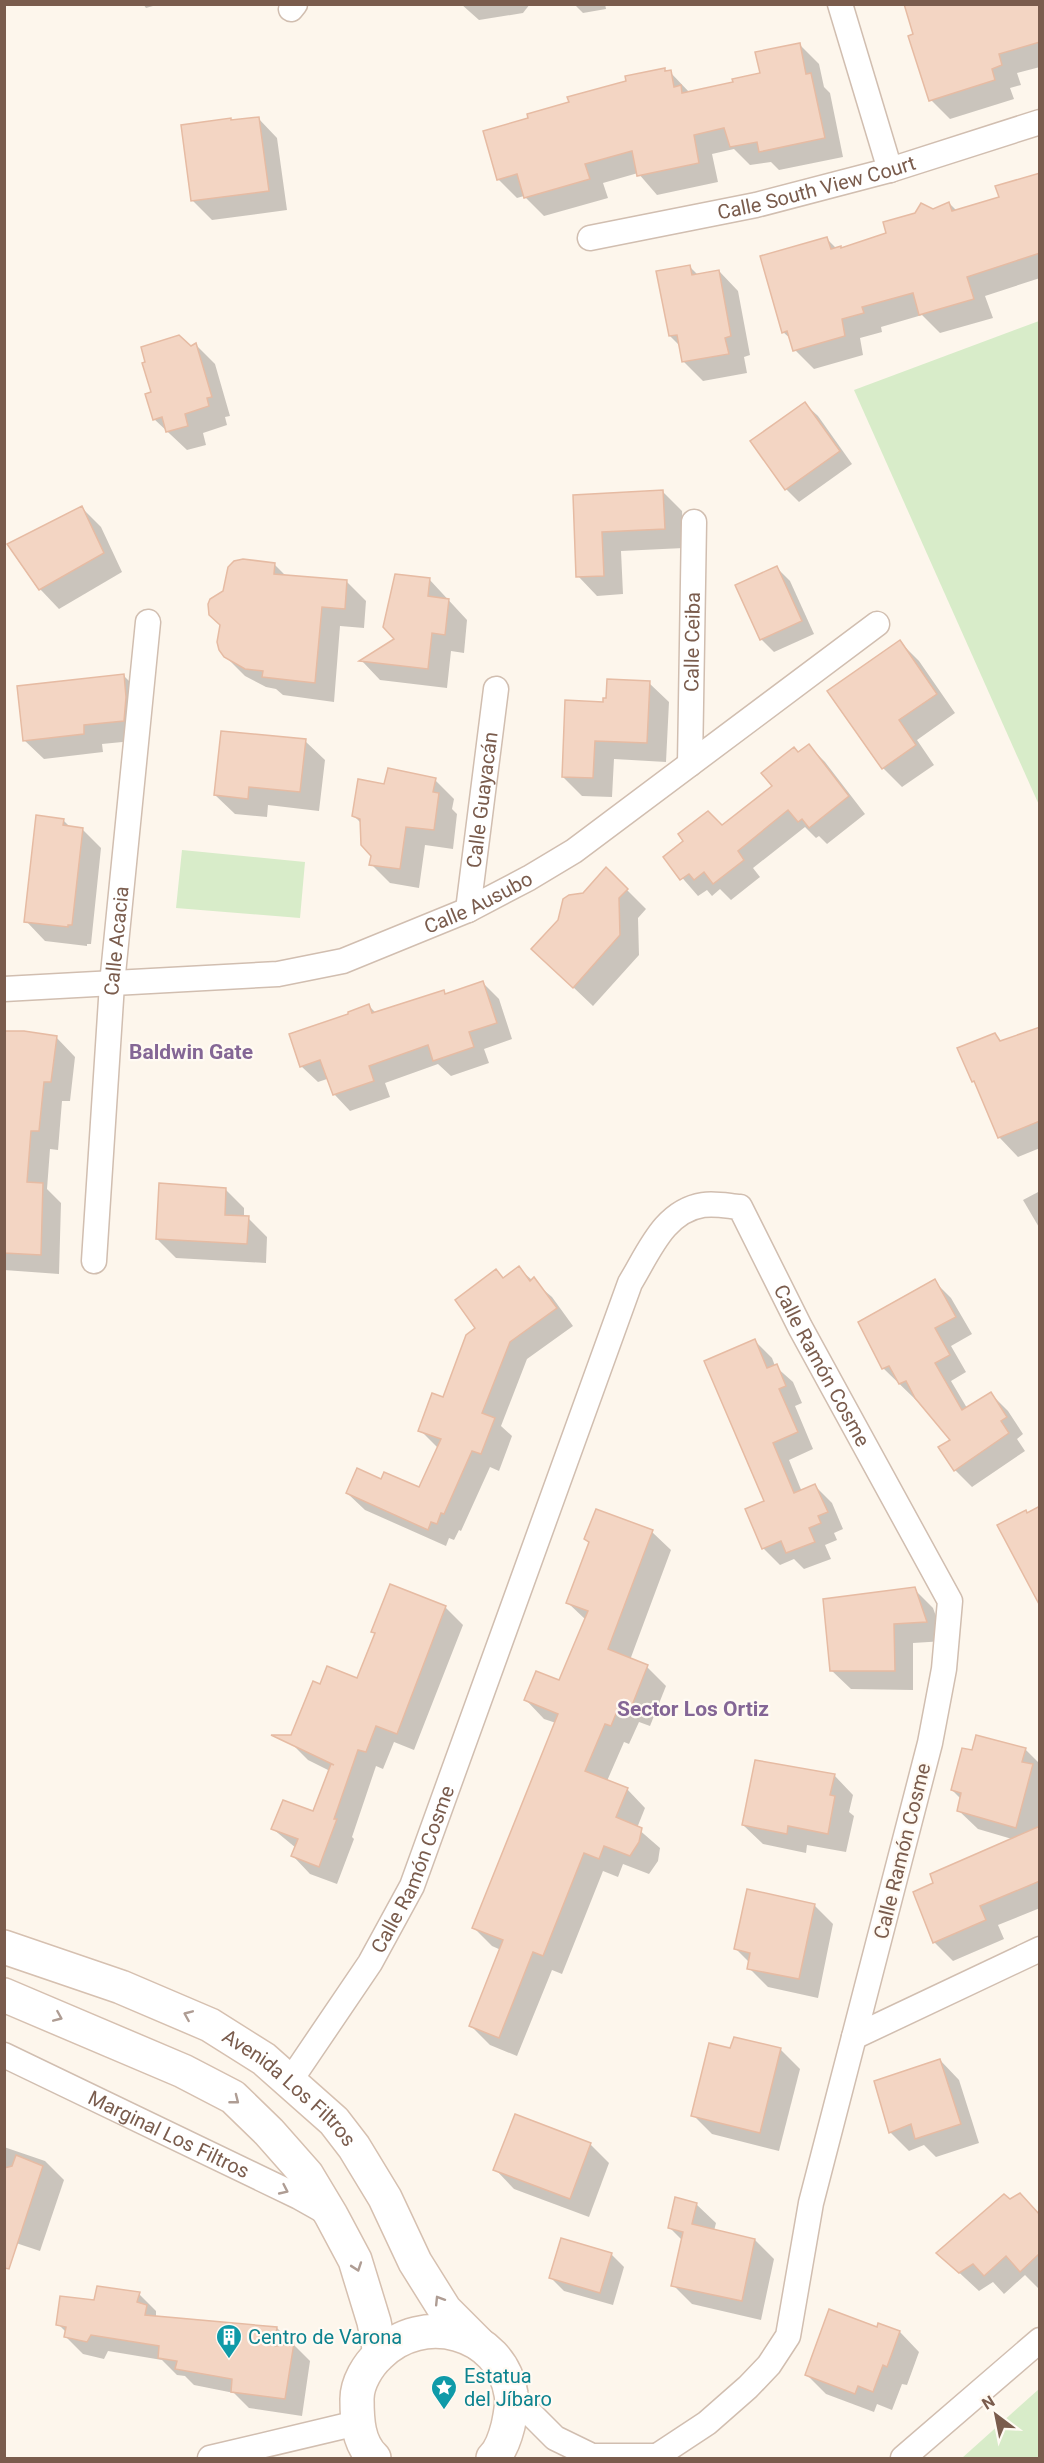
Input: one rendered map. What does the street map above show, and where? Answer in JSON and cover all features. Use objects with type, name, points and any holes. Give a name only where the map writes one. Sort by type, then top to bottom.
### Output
[{"type":"main road","name":"Avenida Los Filtros","points":[[4,1947],[121,1987],[210,2025],[264,2059],[290,2081],[334,2121],[354,2147],[385,2198],[427,2282],[445,2310],[500,2365],[511,2394]]},
{"type":"main road","name":"Avenida Los Filtros","points":[[4,1995],[183,2071],[233,2097],[269,2132],[307,2175],[331,2215],[355,2260],[374,2322],[380,2353]]},
{"type":"main road","points":[[374,2458],[368,2452],[357,2423],[357,2393],[369,2364],[391,2343],[419,2331],[450,2332],[478,2343]]},
{"type":"main road","points":[[493,2458],[499,2452],[506,2431],[511,2412],[511,2394]]},
{"type":"street","points":[[840,4],[890,171]]},
{"type":"street","name":"Calle South View Court","points":[[590,238],[756,205],[890,171],[1040,122]]},
{"type":"street","name":"Calle Ceiba","points":[[690,764],[694,522]]},
{"type":"street","name":"Calle Acacia","points":[[94,1261],[112,984],[148,622]]},
{"type":"street","name":"Calle Ausubo","points":[[4,989],[279,975],[344,961],[468,910],[530,878],[574,851],[876,624]]},
{"type":"street","name":"Calle Guayacán","points":[[468,910],[496,689]]},
{"type":"street","name":"Calle Ramón Cosme","points":[[290,2081],[370,1963],[412,1886],[630,1283],[664,1225],[682,1210],[704,1204],[740,1207],[800,1327],[950,1601],[944,1670],[930,1743],[811,2203],[788,2336],[769,2365],[748,2387],[661,2457]]},
{"type":"street","points":[[854,2037],[1040,1949]]},
{"type":"street","name":"Marginal Los Filtros","points":[[4,2055],[299,2197],[331,2215]]},
{"type":"street","points":[[903,2458],[1040,2340]]},
{"type":"street","points":[[511,2394],[555,2438],[592,2456],[661,2457]]},
{"type":"street","points":[[210,2458],[357,2423]]},
{"type":"green space","points":[[1040,321],[1039,805],[854,390]]},
{"type":"green space","points":[[182,850],[305,862],[300,918],[176,908]]},
{"type":"green space","points":[[1039,2389],[1039,2458],[962,2458]]},
{"type":"building","points":[[904,4],[1040,4],[1040,42],[999,54],[1002,65],[992,69],[995,80],[929,101],[908,36],[913,34]]},
{"type":"building","points":[[800,43],[806,74],[811,73],[825,138],[759,152],[757,142],[730,147],[724,128],[694,135],[699,163],[637,176],[632,151],[585,164],[590,179],[524,198],[517,174],[497,180],[483,131],[528,118],[527,114],[569,102],[567,97],[626,81],[625,76],[665,68],[665,71],[671,70],[674,87],[681,85],[682,93],[733,82],[732,79],[760,73],[755,52]]},
{"type":"building","points":[[259,117],[269,191],[191,201],[181,125],[231,118],[231,120]]},
{"type":"building","points":[[1040,173],[1040,253],[967,277],[974,299],[919,315],[913,293],[862,307],[864,313],[842,319],[845,336],[793,351],[787,331],[782,333],[760,256],[827,237],[831,249],[841,246],[841,248],[886,233],[883,222],[915,213],[921,203],[933,209],[949,202],[952,211],[999,197],[995,186]]},
{"type":"building","points":[[690,265],[692,275],[719,270],[731,336],[725,338],[729,354],[682,362],[677,335],[669,336],[656,271]]},
{"type":"building","points":[[179,335],[191,346],[196,343],[212,397],[207,398],[209,406],[185,414],[188,426],[166,432],[162,417],[153,420],[145,394],[151,392],[142,363],[145,362],[141,347]]},
{"type":"building","points":[[805,402],[840,451],[785,490],[750,441]]},
{"type":"building","points":[[663,490],[665,529],[602,532],[604,576],[576,577],[573,495]]},
{"type":"building","points":[[82,506],[104,553],[39,590],[7,544]]},
{"type":"building","points":[[243,559],[275,563],[274,574],[347,580],[345,609],[322,607],[315,683],[262,677],[263,671],[245,669],[224,657],[219,650],[217,642],[220,625],[209,615],[208,604],[210,599],[223,591],[228,567],[234,561]]},
{"type":"building","points":[[777,566],[802,621],[760,640],[735,585]]},
{"type":"building","points":[[395,574],[430,578],[428,596],[449,599],[445,635],[432,633],[428,669],[359,661],[394,639],[383,627]]},
{"type":"building","points":[[900,640],[937,694],[899,720],[916,745],[882,769],[827,691]]},
{"type":"building","points":[[124,674],[126,697],[124,721],[84,725],[84,734],[23,741],[17,686]]},
{"type":"building","points":[[607,679],[650,681],[647,743],[595,741],[593,778],[562,777],[565,700],[603,702],[603,698],[606,698]]},
{"type":"building","points":[[221,731],[306,739],[300,792],[249,787],[248,799],[214,795]]},
{"type":"building","points":[[809,744],[849,796],[809,828],[802,819],[798,822],[788,810],[738,851],[744,860],[713,884],[704,872],[694,880],[689,874],[680,880],[663,857],[683,841],[678,834],[708,811],[722,825],[772,786],[761,773],[794,747],[798,752]]},
{"type":"building","points":[[388,768],[436,778],[433,792],[439,793],[434,830],[406,827],[400,869],[369,865],[371,856],[361,845],[360,819],[352,816],[358,779],[384,784]]},
{"type":"building","points":[[36,815],[64,819],[63,825],[83,828],[72,925],[68,927],[24,922]]},
{"type":"building","points":[[606,867],[628,889],[619,898],[620,935],[573,988],[531,949],[558,920],[563,899],[569,895],[583,893]]},
{"type":"building","points":[[483,981],[497,1023],[469,1032],[474,1047],[433,1061],[428,1045],[369,1066],[374,1081],[333,1095],[320,1060],[300,1067],[289,1034],[348,1014],[348,1012],[369,1004],[372,1013],[444,990],[445,994]]},
{"type":"building","points":[[1040,1027],[1040,1121],[998,1138],[957,1048],[995,1033],[1000,1041]]},
{"type":"building","points":[[4,1031],[24,1031],[57,1036],[51,1082],[44,1082],[39,1131],[31,1131],[27,1182],[43,1183],[41,1255],[4,1253]]},
{"type":"building","points":[[159,1183],[226,1188],[225,1215],[249,1216],[247,1244],[156,1239]]},
{"type":"building","points":[[519,1266],[530,1281],[534,1277],[557,1308],[510,1342],[482,1413],[495,1418],[481,1454],[472,1451],[444,1514],[441,1513],[437,1524],[431,1522],[428,1530],[346,1493],[357,1468],[381,1479],[384,1472],[419,1487],[441,1439],[418,1431],[432,1393],[443,1397],[466,1335],[475,1328],[455,1300],[496,1269],[503,1278]]},
{"type":"building","points":[[935,1279],[956,1317],[935,1328],[950,1355],[935,1363],[962,1410],[991,1392],[1007,1417],[1001,1421],[1009,1433],[954,1471],[938,1447],[950,1440],[915,1398],[906,1381],[899,1384],[889,1366],[882,1369],[858,1322]]},
{"type":"building","points":[[755,1339],[767,1368],[777,1364],[786,1386],[779,1389],[798,1432],[773,1443],[794,1493],[815,1484],[828,1512],[818,1516],[821,1523],[809,1528],[815,1542],[786,1553],[781,1541],[762,1549],[745,1509],[764,1501],[704,1361]]},
{"type":"building","points":[[1040,1506],[1040,1606],[997,1525],[1026,1510],[1027,1513]]},
{"type":"building","points":[[596,1509],[653,1530],[608,1649],[648,1665],[631,1708],[620,1704],[611,1726],[605,1724],[585,1771],[628,1788],[616,1817],[642,1828],[639,1842],[630,1856],[604,1846],[599,1859],[584,1853],[543,1956],[533,1952],[499,2038],[469,2026],[503,1940],[472,1928],[558,1714],[524,1700],[536,1671],[559,1680],[588,1611],[566,1603],[589,1542],[584,1539]]},
{"type":"building","points":[[390,1584],[446,1606],[397,1734],[376,1726],[366,1752],[358,1750],[334,1819],[337,1819],[319,1867],[291,1856],[298,1839],[271,1829],[283,1800],[313,1811],[331,1764],[334,1765],[271,1735],[291,1735],[313,1681],[320,1684],[327,1666],[357,1678],[375,1633],[371,1632]]},
{"type":"building","points":[[915,1587],[927,1622],[894,1624],[895,1671],[830,1671],[823,1599]]},
{"type":"building","points":[[976,1735],[1026,1748],[1022,1762],[1033,1764],[1016,1828],[957,1811],[961,1793],[951,1790],[962,1748],[972,1750]]},
{"type":"building","points":[[755,1760],[835,1774],[830,1795],[835,1796],[828,1834],[788,1826],[787,1834],[742,1825]]},
{"type":"building","points":[[1040,1826],[1040,1881],[980,1906],[986,1920],[933,1943],[913,1892],[933,1883],[930,1874]]},
{"type":"building","points":[[747,1889],[815,1904],[799,1979],[747,1969],[750,1953],[734,1949]]},
{"type":"building","points":[[734,2037],[781,2048],[760,2133],[691,2116],[709,2043],[730,2048]]},
{"type":"building","points":[[940,2059],[961,2124],[915,2139],[911,2124],[889,2133],[874,2081]]},
{"type":"building","points":[[515,2114],[591,2143],[570,2199],[493,2170]]},
{"type":"building","points":[[16,2155],[43,2166],[9,2269],[4,2268],[4,2168],[12,2166]]},
{"type":"building","points":[[1020,2193],[1040,2215],[1040,2253],[1020,2272],[1006,2256],[984,2276],[973,2264],[959,2273],[936,2253],[1004,2194],[1010,2199]]},
{"type":"building","points":[[675,2197],[697,2203],[692,2224],[755,2239],[742,2301],[671,2286],[683,2232],[668,2228]]},
{"type":"building","points":[[561,2238],[612,2253],[600,2293],[549,2278]]},
{"type":"building","name":"Centro de Varona","points":[[97,2286],[140,2292],[137,2302],[147,2305],[145,2315],[277,2327],[275,2346],[294,2343],[285,2399],[231,2392],[232,2379],[175,2369],[177,2361],[158,2358],[159,2346],[91,2335],[87,2342],[64,2337],[66,2327],[56,2325],[60,2296],[94,2300]]},
{"type":"building","points":[[829,2309],[877,2327],[878,2323],[900,2331],[887,2367],[883,2365],[873,2392],[858,2386],[855,2394],[805,2375]]},
{"type":"place","name":"Centro de Varona","points":[[229,2360]]},
{"type":"place","name":"Estatua del Jíbaro","points":[[444,2411]]},
{"type":"district","name":"Baldwin Gate","points":[[191,1052]]},
{"type":"district","name":"Sector Los Ortiz","points":[[693,1709]]}]
